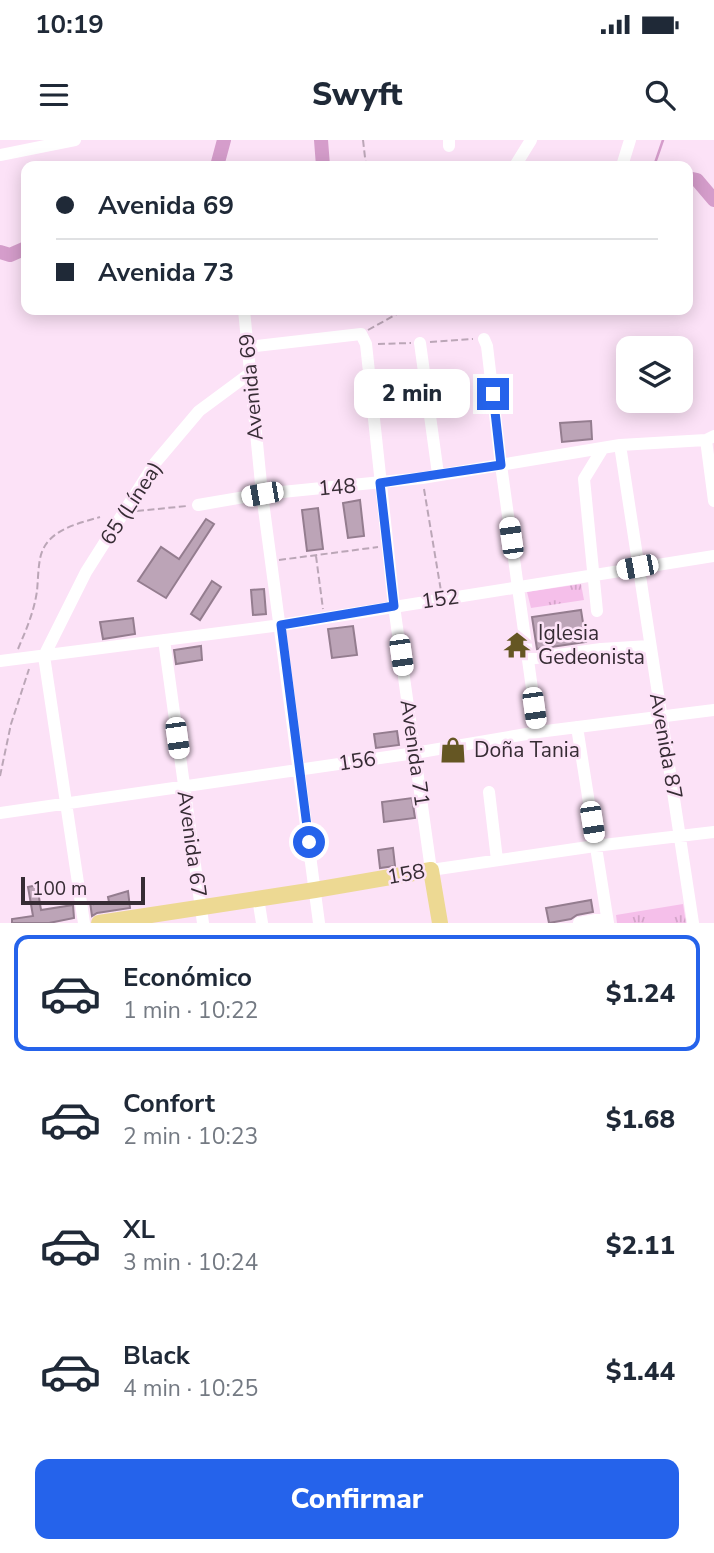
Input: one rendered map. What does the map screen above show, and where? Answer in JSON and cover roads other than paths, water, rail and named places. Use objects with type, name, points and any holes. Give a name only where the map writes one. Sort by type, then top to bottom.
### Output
[{"type":"main road","name":"158","points":[[99,923],[430,870]]},
{"type":"main road","name":"Avenida 71","points":[[430,870],[440,923]]},
{"type":"street","points":[[0,155],[75,140]]},
{"type":"street","points":[[624,161],[630,140]]},
{"type":"street","points":[[517,161],[526,142]]},
{"type":"street","name":"Avenida 69","points":[[245,315],[262,494],[319,923]]},
{"type":"street","name":"Avenida 71","points":[[248,347],[361,334],[366,344],[394,606],[430,870]]},
{"type":"street","points":[[484,339],[538,732]]},
{"type":"street","points":[[419,343],[438,474]]},
{"type":"street","name":"65 (Línea)","points":[[39,657],[86,572],[155,463],[199,411],[249,374]]},
{"type":"street","points":[[710,438],[714,501]]},
{"type":"street","name":"148","points":[[198,505],[262,494],[422,478],[620,445],[710,438]]},
{"type":"street","name":"Avenida 87","points":[[620,445],[693,923]]},
{"type":"street","points":[[597,611],[584,479],[603,448]]},
{"type":"street","name":"152","points":[[0,662],[281,625],[714,556]]},
{"type":"street","name":"Avenida 67","points":[[164,640],[203,923]]},
{"type":"street","points":[[528,659],[601,649],[649,646]]},
{"type":"street","points":[[39,657],[66,804],[84,923]]},
{"type":"street","name":"156","points":[[0,813],[415,753],[538,732],[714,710]]},
{"type":"street","points":[[578,727],[607,921],[579,923]]},
{"type":"street","points":[[489,792],[497,860]]},
{"type":"street","name":"158","points":[[430,870],[714,832]]},
{"type":"street","points":[[258,898],[262,923]]},
{"type":"waterway","points":[[218,161],[224,140]]},
{"type":"waterway","points":[[321,140],[323,161]]},
{"type":"waterway","points":[[656,161],[663,140]]},
{"type":"waterway","points":[[693,179],[697,180],[714,200]]},
{"type":"waterway","points":[[0,252],[10,255],[21,250]]},
{"type":"place","name":"Iglesia Gedeonista","points":[[517,645]]},
{"type":"place","name":"Doña Tania","points":[[453,750]]}]
